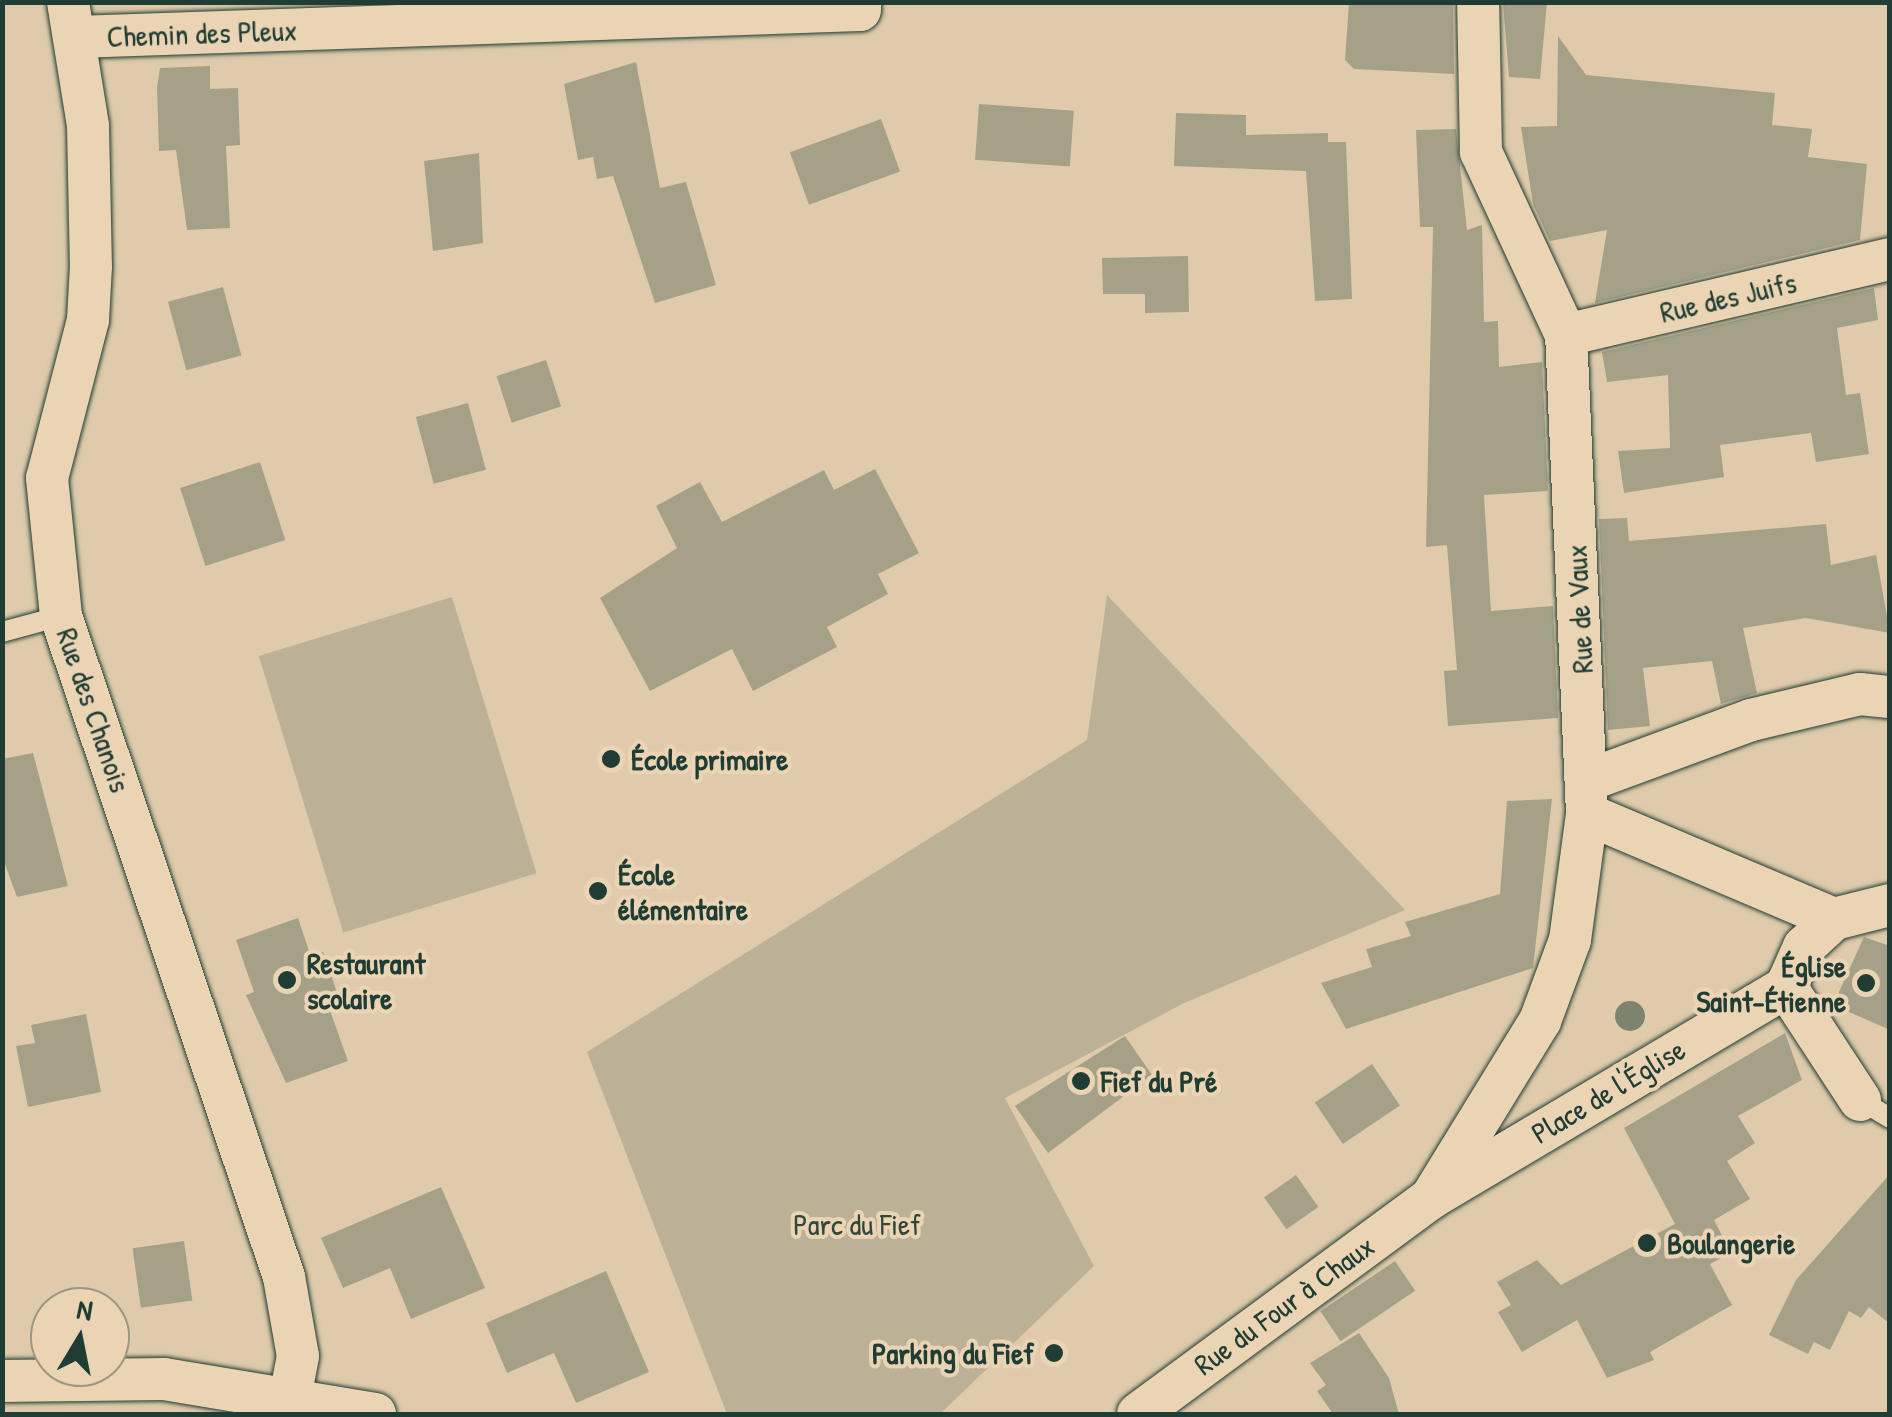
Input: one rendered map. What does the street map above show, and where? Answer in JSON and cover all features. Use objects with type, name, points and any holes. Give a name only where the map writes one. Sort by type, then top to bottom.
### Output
[{"type":"street","name":"Chemin des Pleux","points":[[72,20],[860,10],[860,2]]},
{"type":"street","name":"Rue de Vaux","points":[[1430,1198],[1540,1020],[1570,940],[1587,797],[1566,335],[1480,152],[1478,2]]},
{"type":"street","name":"Rue des Chanois","points":[[72,20],[91,266],[88,320],[47,478],[61,616],[284,1276],[298,1356],[290,1398]]},
{"type":"street","name":"Rue des Juifs","points":[[1566,335],[1890,258]]},
{"type":"street","points":[[1587,797],[1751,720],[1860,694],[1890,697]]},
{"type":"street","points":[[1587,797],[1834,919]]},
{"type":"street","points":[[1875,1109],[1786,986],[1804,947],[1834,919],[1890,906]]},
{"type":"street","name":"Place de l'Église","points":[[1430,1198],[1786,986]]},
{"type":"street","name":"Rue du Four à Chaux","points":[[1138,1414],[1430,1198]]},
{"type":"street","points":[[2,1381],[93,1373],[290,1398],[375,1414]]},
{"type":"lane","points":[[2,632],[61,616]]},
{"type":"green space","name":"Parc du Fief","points":[[1107,595],[1405,910],[1184,1003],[1005,1098],[1094,1266],[940,1414],[727,1414],[587,1052],[1087,740]]},
{"type":"green space","points":[[452,597],[536,873],[343,932],[259,656]]},
{"type":"building","points":[[1349,2],[1453,2],[1454,74],[1354,69],[1345,60]]},
{"type":"building","points":[[1503,2],[1547,2],[1540,79],[1509,77]]},
{"type":"building","points":[[1558,36],[1586,75],[1775,93],[1772,125],[1812,129],[1808,157],[1867,164],[1860,240],[1595,303],[1607,230],[1550,241],[1533,204],[1521,127],[1557,126]]},
{"type":"building","points":[[636,62],[660,188],[686,182],[716,285],[655,303],[613,176],[597,179],[593,157],[578,160],[564,84]]},
{"type":"building","points":[[210,66],[210,89],[238,88],[240,145],[226,146],[230,228],[187,230],[176,150],[159,151],[157,88],[160,68]]},
{"type":"building","points":[[979,104],[1074,111],[1070,166],[975,160]]},
{"type":"building","points":[[1176,113],[1246,115],[1246,135],[1328,133],[1328,142],[1346,142],[1352,299],[1315,301],[1306,171],[1174,166]]},
{"type":"building","points":[[881,119],[900,172],[809,205],[790,152]]},
{"type":"building","points":[[1456,129],[1467,230],[1482,225],[1484,322],[1498,321],[1499,367],[1542,362],[1548,491],[1484,495],[1491,611],[1553,606],[1558,718],[1448,726],[1444,671],[1457,670],[1447,545],[1426,547],[1433,227],[1420,227],[1416,130]]},
{"type":"building","points":[[479,153],[483,243],[433,251],[424,161]]},
{"type":"building","points":[[1188,256],[1189,312],[1145,313],[1145,294],[1103,294],[1102,258]]},
{"type":"building","points":[[223,287],[241,356],[186,370],[168,302]]},
{"type":"building","points":[[1874,288],[1878,320],[1837,328],[1846,395],[1860,393],[1869,454],[1816,462],[1811,433],[1720,445],[1724,477],[1624,493],[1618,451],[1670,448],[1668,375],[1607,382],[1602,352]]},
{"type":"building","points":[[546,360],[561,407],[512,423],[497,376]]},
{"type":"building","points":[[468,403],[486,470],[434,484],[416,417]]},
{"type":"building","points":[[260,462],[285,540],[205,566],[180,488]]},
{"type":"building","points":[[875,469],[919,553],[878,574],[888,594],[827,627],[837,647],[753,691],[732,649],[650,691],[600,598],[677,548],[656,506],[700,482],[722,522],[824,470],[834,490]]},
{"type":"building","points":[[1627,518],[1629,541],[1826,524],[1831,565],[1876,555],[1890,633],[1806,618],[1743,628],[1757,693],[1721,704],[1712,661],[1643,668],[1650,726],[1608,730],[1599,519]]},
{"type":"building","points":[[33,753],[68,886],[17,897],[2,856],[2,759]]},
{"type":"building","points":[[1552,799],[1533,968],[1346,1029],[1321,983],[1372,967],[1366,949],[1411,936],[1405,922],[1500,894],[1507,801]]},
{"type":"building","points":[[298,918],[311,957],[323,952],[340,1001],[328,1005],[348,1061],[286,1083],[246,995],[254,992],[236,940]]},
{"type":"building","name":"Église Saint-Étienne","points":[[1864,937],[1890,946],[1890,1030],[1833,1005]]},
{"type":"building","points":[[86,1014],[101,1092],[28,1107],[16,1046],[35,1043],[31,1025]]},
{"type":"building","points":[[1785,1033],[1802,1080],[1738,1116],[1755,1143],[1727,1161],[1750,1199],[1714,1220],[1731,1253],[1710,1264],[1732,1305],[1650,1352],[1654,1360],[1607,1378],[1577,1320],[1522,1352],[1498,1312],[1511,1305],[1497,1282],[1537,1260],[1561,1285],[1675,1224],[1624,1128]]},
{"type":"building","points":[[1125,1036],[1152,1075],[1048,1153],[1015,1106]]},
{"type":"building","points":[[1372,1064],[1400,1105],[1343,1144],[1315,1103]]},
{"type":"building","points":[[1890,1174],[1890,1324],[1869,1307],[1861,1318],[1849,1311],[1830,1350],[1814,1342],[1808,1354],[1769,1335],[1796,1280]]},
{"type":"building","points":[[1296,1175],[1318,1207],[1286,1229],[1264,1197]]},
{"type":"building","points":[[441,1187],[485,1288],[411,1319],[390,1268],[343,1288],[321,1238]]},
{"type":"building","points":[[184,1241],[192,1300],[141,1308],[133,1248]]},
{"type":"building","points":[[1395,1261],[1415,1291],[1341,1341],[1320,1311]]},
{"type":"building","points":[[606,1271],[649,1372],[576,1403],[554,1353],[507,1373],[486,1323]]},
{"type":"building","points":[[1359,1333],[1389,1378],[1399,1414],[1333,1414],[1317,1391],[1326,1385],[1310,1363]]},
{"type":"place","name":"École primaire","points":[[611,759]]},
{"type":"place","name":"École élémentaire","points":[[598,891]]},
{"type":"place","name":"Restaurant scolaire","points":[[287,980]]},
{"type":"place","name":"Église Saint-Étienne","points":[[1866,983]]},
{"type":"place","name":"Fief du Pré","points":[[1081,1081]]},
{"type":"place","name":"Boulangerie","points":[[1647,1243]]},
{"type":"place","name":"Parking du Fief","points":[[1054,1353]]}]
